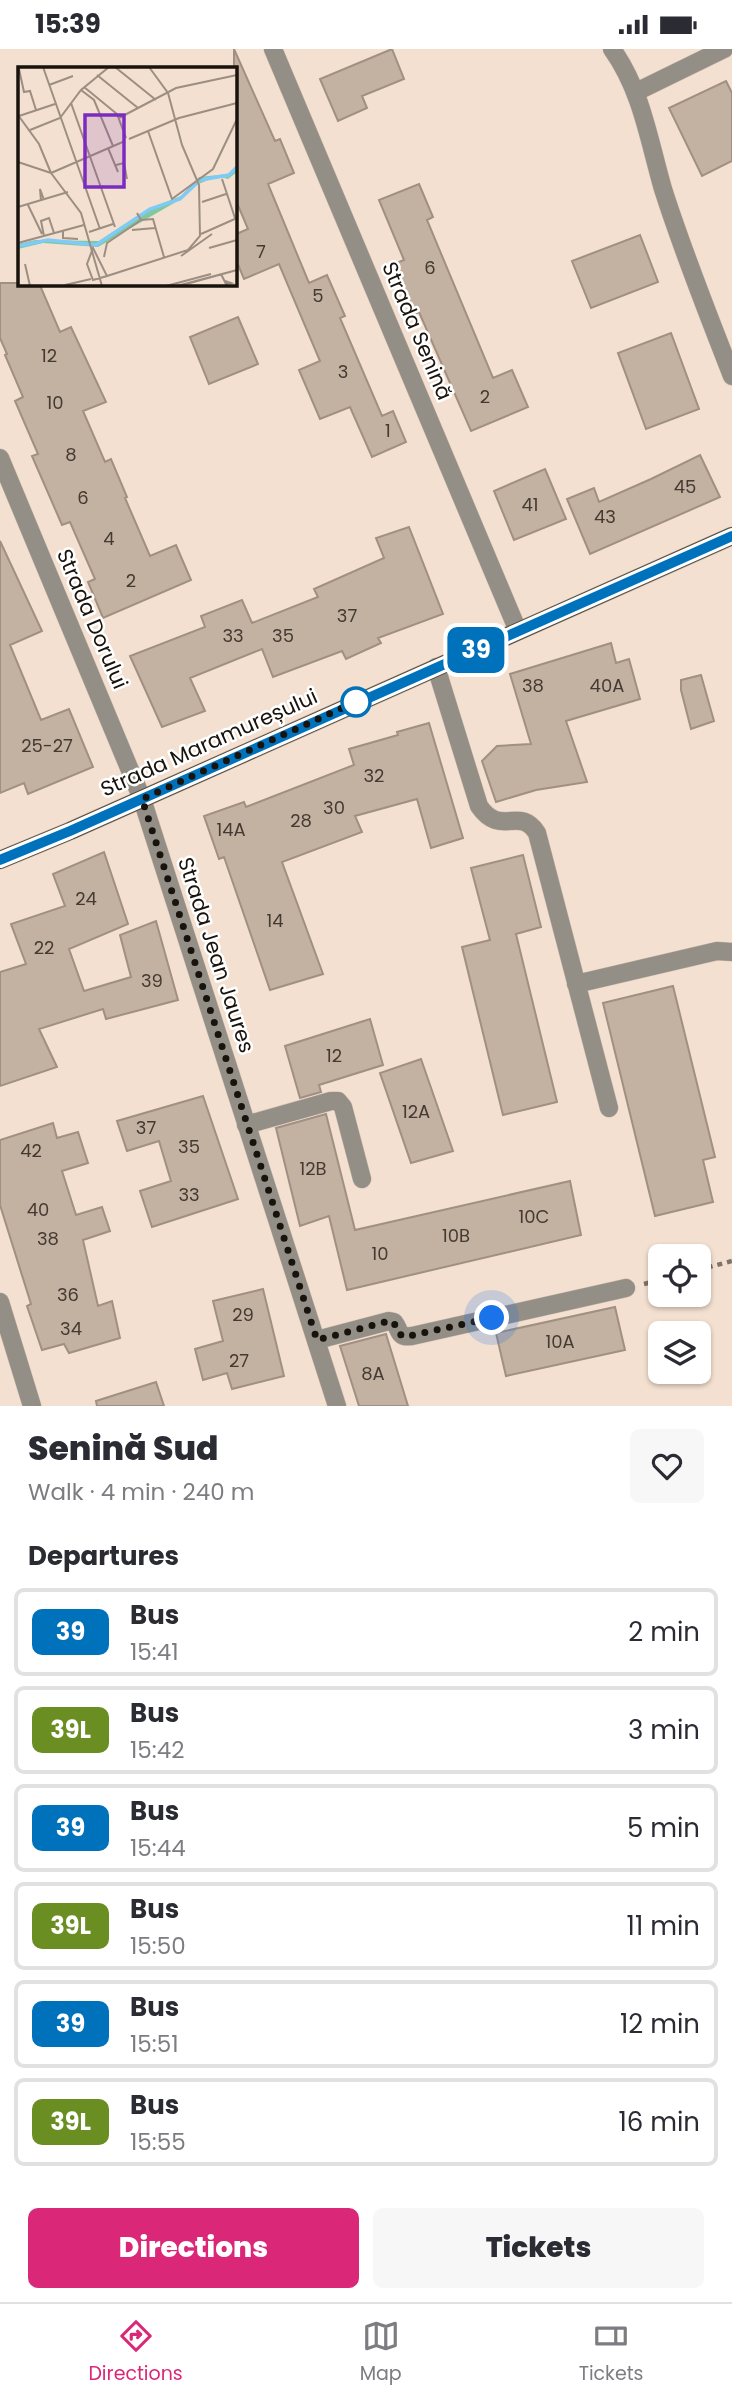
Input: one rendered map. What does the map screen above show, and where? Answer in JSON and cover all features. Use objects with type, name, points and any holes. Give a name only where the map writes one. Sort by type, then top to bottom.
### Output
[{"type":"main road","name":"Strada Maramureșului","points":[[0,860],[732,536]]},
{"type":"street","name":"Strada Senină","points":[[273,49],[518,631]]},
{"type":"street","points":[[612,49],[624,66],[636,92],[664,191],[732,376]]},
{"type":"street","points":[[636,92],[724,49]]},
{"type":"street","name":"Strada Dorului","points":[[0,458],[142,799]]},
{"type":"street","points":[[436,667],[479,806],[487,817],[496,822],[523,820],[531,823],[537,832],[609,1108]]},
{"type":"street","name":"Strada Jean Jaures","points":[[142,799],[337,1406]]},
{"type":"street","points":[[576,984],[717,951],[732,952]]},
{"type":"street","points":[[246,1125],[338,1101],[343,1107],[362,1179]]},
{"type":"street","points":[[317,1340],[389,1321],[394,1322],[400,1335],[412,1336],[626,1288]]},
{"type":"street","points":[[0,1302],[32,1406]]},
{"type":"path","points":[[711,1267],[732,1261]]},
{"type":"building","points":[[234,49],[275,141],[280,139],[294,173],[268,184],[309,283],[327,275],[345,316],[340,318],[382,416],[393,411],[406,442],[372,457],[350,407],[320,419],[299,370],[320,361],[279,264],[244,279],[236,260],[236,234],[248,229],[236,201]]},
{"type":"building","points":[[392,49],[404,79],[362,96],[367,108],[338,121],[320,79]]},
{"type":"building","points":[[726,81],[732,93],[732,161],[702,176],[669,108]]},
{"type":"building","points":[[419,184],[433,217],[427,220],[493,378],[512,370],[528,407],[471,431],[419,312],[415,314],[394,264],[404,260],[379,200]]},
{"type":"building","points":[[640,235],[658,282],[591,308],[572,261]]},
{"type":"building","points":[[0,283],[40,285],[60,332],[71,327],[106,402],[83,411],[105,462],[111,459],[150,556],[176,545],[191,580],[103,618],[88,582],[95,579],[70,522],[62,525],[32,456],[38,454],[15,401],[23,397],[0,338]]},
{"type":"building","points":[[238,317],[258,364],[209,384],[190,337]]},
{"type":"building","points":[[671,333],[699,409],[646,429],[618,353]]},
{"type":"building","points":[[700,455],[720,497],[590,554],[567,499],[594,488],[599,502]]},
{"type":"building","points":[[545,469],[566,519],[514,540],[494,491]]},
{"type":"building","points":[[409,527],[443,614],[378,638],[381,643],[346,659],[342,651],[273,677],[262,649],[190,678],[205,711],[162,727],[130,656],[205,627],[201,616],[242,600],[252,623],[318,597],[314,589],[384,558],[376,538]]},
{"type":"building","points":[[0,541],[42,631],[10,645],[41,720],[69,709],[93,767],[28,794],[24,783],[0,793]]},
{"type":"building","points":[[611,643],[616,663],[629,659],[640,699],[566,721],[587,782],[536,790],[496,802],[482,761],[497,746],[531,744],[510,674]]},
{"type":"building","points":[[701,675],[714,721],[691,729],[681,680]]},
{"type":"building","points":[[429,723],[463,838],[431,848],[417,799],[355,816],[362,832],[282,862],[323,974],[270,990],[224,857],[219,859],[204,816],[244,802],[246,807],[354,765],[349,749]]},
{"type":"building","points":[[104,852],[128,924],[69,949],[84,991],[131,977],[120,935],[156,921],[178,1000],[106,1019],[103,1009],[39,1029],[57,1067],[0,1086],[0,972],[26,964],[11,924],[65,906],[53,874]]},
{"type":"building","points":[[523,855],[541,927],[516,934],[557,1102],[503,1115],[462,947],[490,940],[471,868]]},
{"type":"building","points":[[673,986],[715,1157],[703,1160],[713,1202],[655,1216],[603,1003]]},
{"type":"building","points":[[370,1019],[383,1065],[319,1085],[321,1092],[300,1098],[285,1046]]},
{"type":"building","points":[[421,1059],[453,1151],[411,1163],[380,1073]]},
{"type":"building","points":[[203,1096],[238,1199],[152,1227],[140,1191],[171,1181],[159,1141],[127,1151],[117,1121]]},
{"type":"building","points":[[326,1114],[355,1230],[570,1181],[581,1235],[347,1290],[329,1216],[300,1226],[276,1128]]},
{"type":"building","points":[[53,1123],[57,1138],[78,1132],[88,1163],[62,1171],[76,1215],[102,1207],[110,1231],[83,1240],[98,1306],[112,1301],[120,1338],[69,1353],[64,1344],[42,1350],[27,1306],[31,1304],[0,1205],[0,1140]]},
{"type":"building","points":[[263,1289],[284,1376],[232,1389],[227,1373],[203,1380],[195,1349],[223,1341],[213,1301]]},
{"type":"building","points":[[615,1307],[625,1350],[506,1376],[496,1333]]},
{"type":"building","points":[[386,1334],[408,1406],[359,1406],[340,1346]]},
{"type":"building","points":[[156,1382],[164,1406],[97,1406],[96,1401]]},
{"type":"bus line","name":"39","points":[[0,860],[732,536]]},
{"type":"route","points":[[356,702],[360,700],[142,799],[317,1340],[379,1322],[394,1322],[397,1332],[404,1337],[492,1318]]}]
